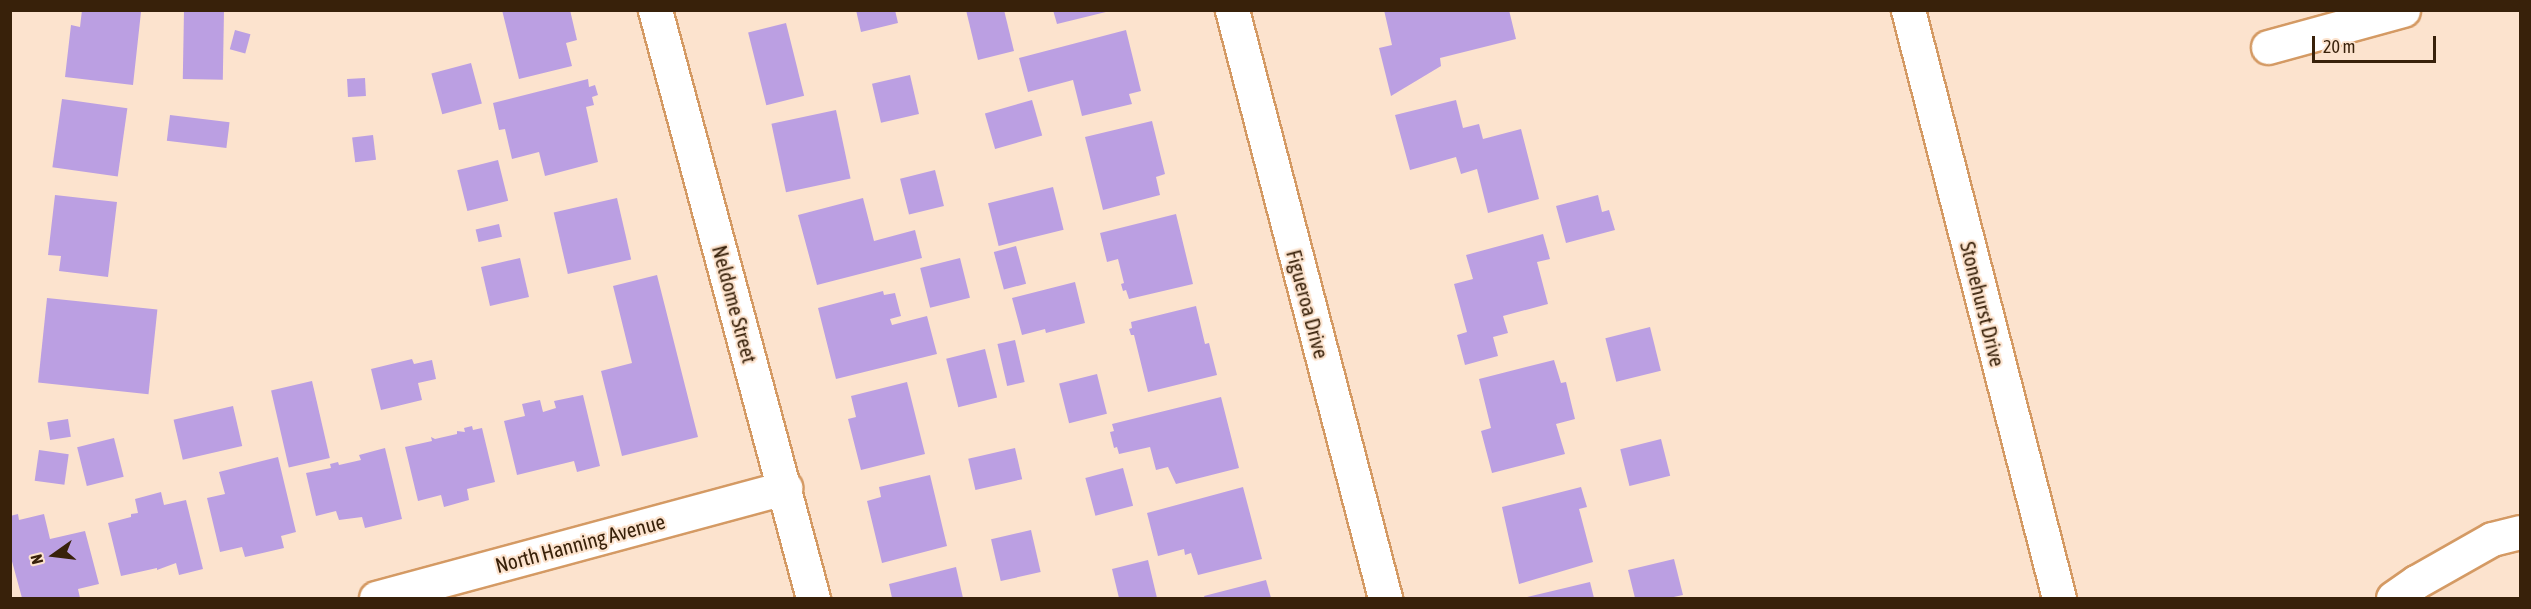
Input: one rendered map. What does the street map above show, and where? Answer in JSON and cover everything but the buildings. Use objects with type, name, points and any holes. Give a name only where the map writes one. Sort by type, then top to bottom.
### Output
[{"type":"street","name":"Neldome Street","points":[[655,10],[813,598]]},
{"type":"street","name":"Figueroa Drive","points":[[1232,10],[1385,598]]},
{"type":"street","name":"Stonehurst Drive","points":[[1908,10],[2059,598]]},
{"type":"street","points":[[2268,47],[2403,10]]},
{"type":"street","name":"North Hanning Avenue","points":[[376,598],[784,488]]},
{"type":"street","points":[[2393,598],[2416,582],[2492,539],[2520,532]]}]
